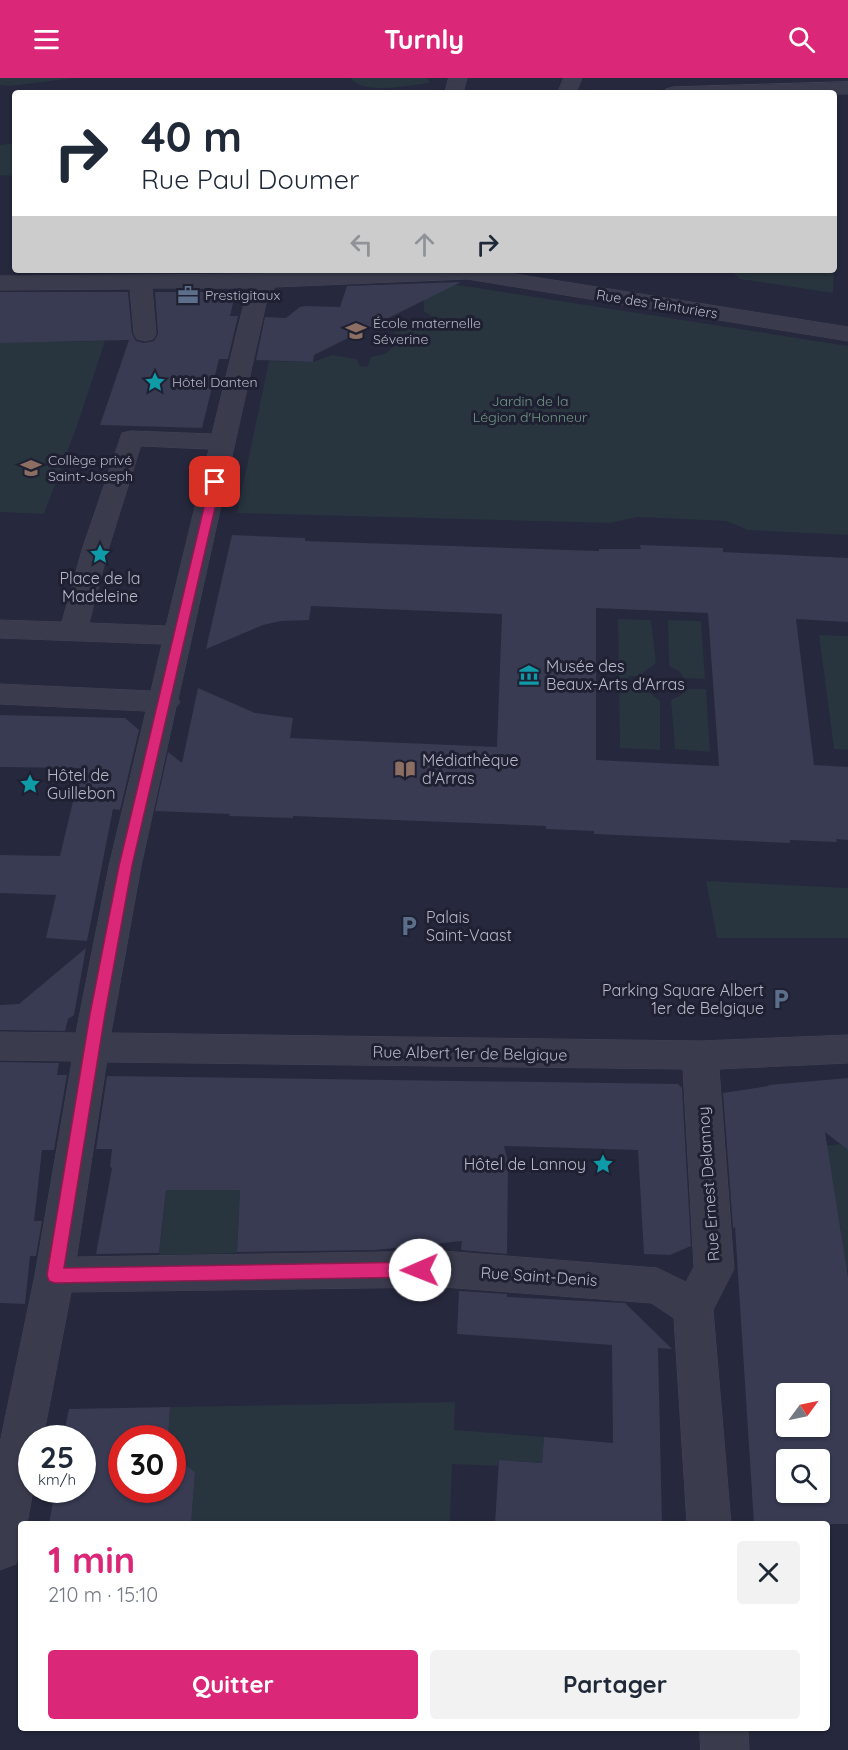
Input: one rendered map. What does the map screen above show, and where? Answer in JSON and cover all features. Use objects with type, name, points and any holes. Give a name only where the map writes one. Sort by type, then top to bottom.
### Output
[{"type":"street","points":[[778,90],[848,88]]},
{"type":"street","name":"Rue des Teinturiers","points":[[0,283],[140,281],[368,273]]},
{"type":"street","name":"Rue des Teinturiers","points":[[473,273],[848,334]]},
{"type":"street","points":[[0,1548],[55,1275],[92,1048],[126,866],[256,298],[275,275]]},
{"type":"street","points":[[140,281],[145,334]]},
{"type":"street","points":[[73,632],[95,550],[130,438],[224,442]]},
{"type":"street","points":[[0,629],[179,636]]},
{"type":"street","points":[[0,694],[165,702]]},
{"type":"street","name":"Rue Albert 1er de Belgique","points":[[0,1046],[699,1055],[848,1049]]},
{"type":"street","name":"Rue Ernest Delannoy","points":[[693,1308],[714,1269],[699,1055]]},
{"type":"street","name":"Rue Saint-Denis","points":[[55,1275],[443,1269],[657,1286],[693,1308]]},
{"type":"street","points":[[693,1308],[709,1521]]},
{"type":"street","points":[[724,1731],[725,1750]]},
{"type":"green space","points":[[0,78],[75,78],[10,86],[0,85]]},
{"type":"green space","points":[[351,78],[427,78],[430,83],[376,88],[366,87]]},
{"type":"green space","points":[[12,143],[12,176],[0,175],[0,145]]},
{"type":"green space","points":[[734,273],[834,273],[833,293],[740,279]]},
{"type":"green space","name":"Jardin de la Légion d'Honneur","points":[[439,282],[848,346],[848,535],[748,530],[726,521],[637,517],[610,523],[237,513],[269,361],[313,362],[332,355],[357,359],[360,366],[367,367],[371,357],[385,354],[395,345],[392,337],[395,332],[427,327],[437,320],[424,311],[424,289],[440,289]]},
{"type":"green space","name":"Collège privé Saint-Joseph","points":[[42,339],[43,342],[105,341],[78,423],[44,514],[0,512],[0,343]]},
{"type":"green space","points":[[618,619],[651,620],[656,663],[639,676],[628,676],[628,684],[641,686],[660,701],[660,750],[620,748]]},
{"type":"green space","points":[[668,620],[701,621],[705,679],[684,678],[679,671],[669,666]]},
{"type":"green space","points":[[819,635],[848,636],[848,750],[834,749]]},
{"type":"green space","points":[[686,689],[706,689],[710,752],[675,749],[671,700],[681,695]]},
{"type":"green space","points":[[706,881],[848,888],[848,938],[717,938]]},
{"type":"green space","points":[[840,1144],[848,1150],[848,1270],[827,1269],[842,1239],[838,1214],[823,1213],[813,1147]]},
{"type":"green space","points":[[166,1190],[240,1190],[237,1253],[159,1255]]},
{"type":"green space","points":[[455,1402],[454,1430],[544,1437],[542,1463],[499,1460],[498,1466],[452,1464],[450,1521],[191,1521],[195,1472],[186,1465],[186,1425],[169,1425],[170,1407]]},
{"type":"building","points":[[461,282],[314,355],[313,362],[256,360],[265,317],[286,318],[300,307],[305,306],[340,307],[347,286]]},
{"type":"building","points":[[0,292],[128,292],[132,334],[136,341],[144,343],[154,341],[158,334],[155,292],[217,292],[234,299],[230,316],[238,316],[228,359],[219,359],[202,428],[100,425],[129,340],[0,343]]},
{"type":"building","points":[[232,535],[305,538],[305,541],[599,551],[599,549],[641,549],[640,545],[723,548],[723,552],[848,558],[848,622],[796,619],[814,765],[848,767],[848,840],[836,839],[837,842],[790,840],[790,843],[594,834],[594,831],[546,829],[546,826],[293,816],[293,818],[229,816],[230,814],[155,811],[168,752],[182,763],[198,688],[255,713],[293,718],[290,738],[497,747],[502,614],[311,606],[309,620],[281,621],[263,625],[206,649]],"holes":[[[596,608],[708,613],[719,766],[596,760]]]},
{"type":"building","points":[[0,715],[125,718],[139,730],[120,810],[113,809],[87,941],[46,938],[56,895],[0,893],[0,855],[60,856],[81,768],[0,767]]},
{"type":"building","points":[[86,948],[74,1015],[68,1019],[65,1031],[0,1030],[0,1005],[19,1004]]},
{"type":"building","points":[[0,1062],[59,1063],[57,1075],[67,1075],[54,1150],[42,1150],[34,1221],[42,1221],[36,1256],[30,1256],[25,1304],[0,1303]]},
{"type":"building","points":[[107,1076],[678,1084],[682,1088],[691,1246],[670,1255],[644,1254],[638,1150],[504,1146],[508,1162],[507,1254],[461,1250],[462,1241],[375,1250],[237,1252],[240,1190],[166,1190],[159,1253],[96,1254],[112,1168],[110,1167],[112,1149],[96,1149]]},
{"type":"building","points":[[848,1078],[848,1150],[825,1132],[848,1277],[848,1524],[830,1524],[830,1521],[754,1521],[735,1227],[733,1228],[723,1093],[768,1085]]},
{"type":"building","points":[[459,1291],[507,1294],[507,1297],[625,1303],[672,1349],[658,1348],[662,1521],[495,1521],[499,1460],[542,1463],[544,1437],[613,1443],[612,1345],[457,1334]]},
{"type":"building","points":[[170,1407],[169,1425],[108,1425],[108,1503],[186,1503],[186,1465],[195,1472],[191,1521],[50,1521],[53,1503],[96,1503],[96,1425],[66,1425],[69,1409]]},
{"type":"place","name":"Prestigitaux","points":[[188,295]]},
{"type":"place","name":"École maternelle Séverine","points":[[356,331]]},
{"type":"place","name":"Hôtel Danten","points":[[155,382]]},
{"type":"place","name":"Collège privé Saint-Joseph","points":[[31,468]]},
{"type":"place","name":"Place de la Madeleine","points":[[100,554]]},
{"type":"place","name":"Musée des Beaux-Arts d'Arras","points":[[529,675]]},
{"type":"place","name":"Médiathèque d'Arras","points":[[405,769]]},
{"type":"place","name":"Hôtel de Guillebon","points":[[30,784]]},
{"type":"place","name":"Palais Saint-Vaast","points":[[409,926]]},
{"type":"place","name":"Parking Square Albert 1er de Belgique","points":[[781,999]]},
{"type":"place","name":"Hôtel de Lannoy","points":[[603,1164]]},
{"type":"route","points":[[215,482],[126,866],[97,1014],[55,1275],[420,1270]]}]
